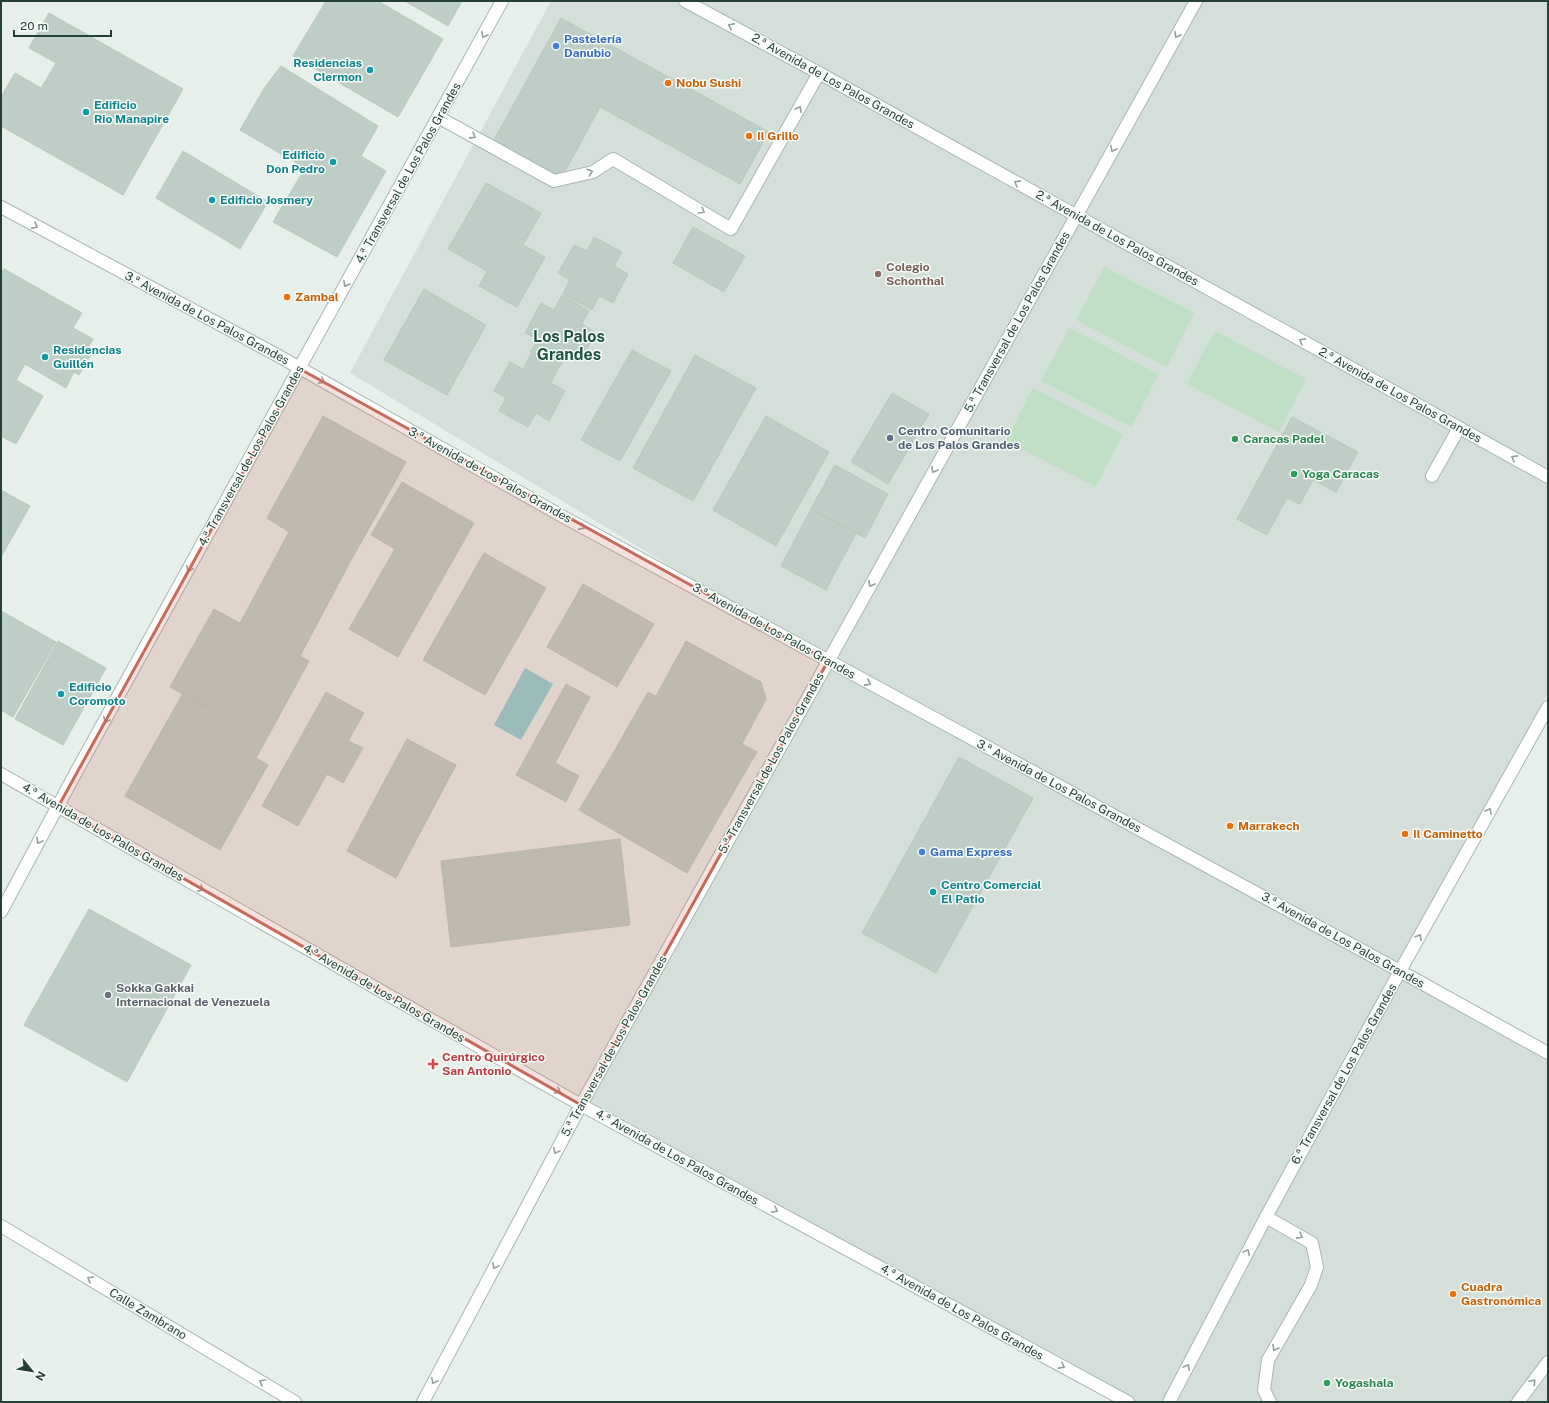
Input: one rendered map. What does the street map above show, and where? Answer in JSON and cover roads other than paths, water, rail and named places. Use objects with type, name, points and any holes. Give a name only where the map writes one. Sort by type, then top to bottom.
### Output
[{"type":"street","name":"4.ª Transversal de Los Palos Grandes","points":[[1,912],[502,1]]},
{"type":"street","name":"2.ª Avenida de Los Palos Grandes","points":[[684,1],[819,72],[1548,477]]},
{"type":"street","name":"5.ª Transversal de Los Palos Grandes","points":[[423,1402],[581,1104],[1196,1]]},
{"type":"street","points":[[438,117],[554,181],[593,172],[613,159],[731,229],[819,72]]},
{"type":"street","name":"3.ª Avenida de Los Palos Grandes","points":[[1,207],[300,369],[560,515],[1400,971],[1548,1053]]},
{"type":"street","points":[[1432,476],[1459,428]]},
{"type":"street","name":"6.ª Transversal de Los Palos Grandes","points":[[1169,1402],[1266,1217],[1400,971],[1548,707]]},
{"type":"street","name":"4.ª Avenida de Los Palos Grandes","points":[[1,774],[581,1104],[1128,1402]]},
{"type":"street","points":[[1266,1217],[1312,1243],[1317,1267],[1311,1285],[1268,1360],[1264,1390],[1270,1402]]},
{"type":"street","name":"Calle Zambrano","points":[[1,1226],[295,1402]]},
{"type":"street","points":[[1518,1402],[1548,1362]]},
{"type":"water","points":[[525,668],[553,684],[521,740],[494,725]]},
{"type":"place","name":"Pastelería Danubio","points":[[556,46]]},
{"type":"place","name":"Residencias Clermon","points":[[370,70]]},
{"type":"place","name":"Nobu Sushi","points":[[668,83]]},
{"type":"place","name":"Edificio Rio Manapire","points":[[86,112]]},
{"type":"place","name":"Il Grillo","points":[[749,136]]},
{"type":"place","name":"Edificio Don Pedro","points":[[333,162]]},
{"type":"place","name":"Edificio Josmery","points":[[212,200]]},
{"type":"place","name":"Colegio Schonthal","points":[[878,274]]},
{"type":"place","name":"Zambal","points":[[287,297]]},
{"type":"place","name":"Residencias Guillén","points":[[45,357]]},
{"type":"place","name":"Centro Comunitario de Los Palos Grandes","points":[[890,438]]},
{"type":"place","name":"Caracas Padel","points":[[1235,439]]},
{"type":"place","name":"Yoga Caracas","points":[[1294,474]]},
{"type":"place","name":"Edificio Coromoto","points":[[61,694]]},
{"type":"place","name":"Marrakech","points":[[1230,826]]},
{"type":"place","name":"Il Caminetto","points":[[1405,834]]},
{"type":"place","name":"Gama Express","points":[[922,852]]},
{"type":"place","name":"Centro Comercial El Patio","points":[[933,892]]},
{"type":"place","name":"Sokka Gakkai Internacional de Venezuela","points":[[108,995]]},
{"type":"place","name":"Centro Quirúrgico San Antonio","points":[[433,1064]]},
{"type":"place","name":"Cuadra Gastronómica","points":[[1453,1294]]},
{"type":"place","name":"Yogashala","points":[[1327,1383]]},
{"type":"district","name":"Los Palos Grandes","points":[[569,345]]}]
